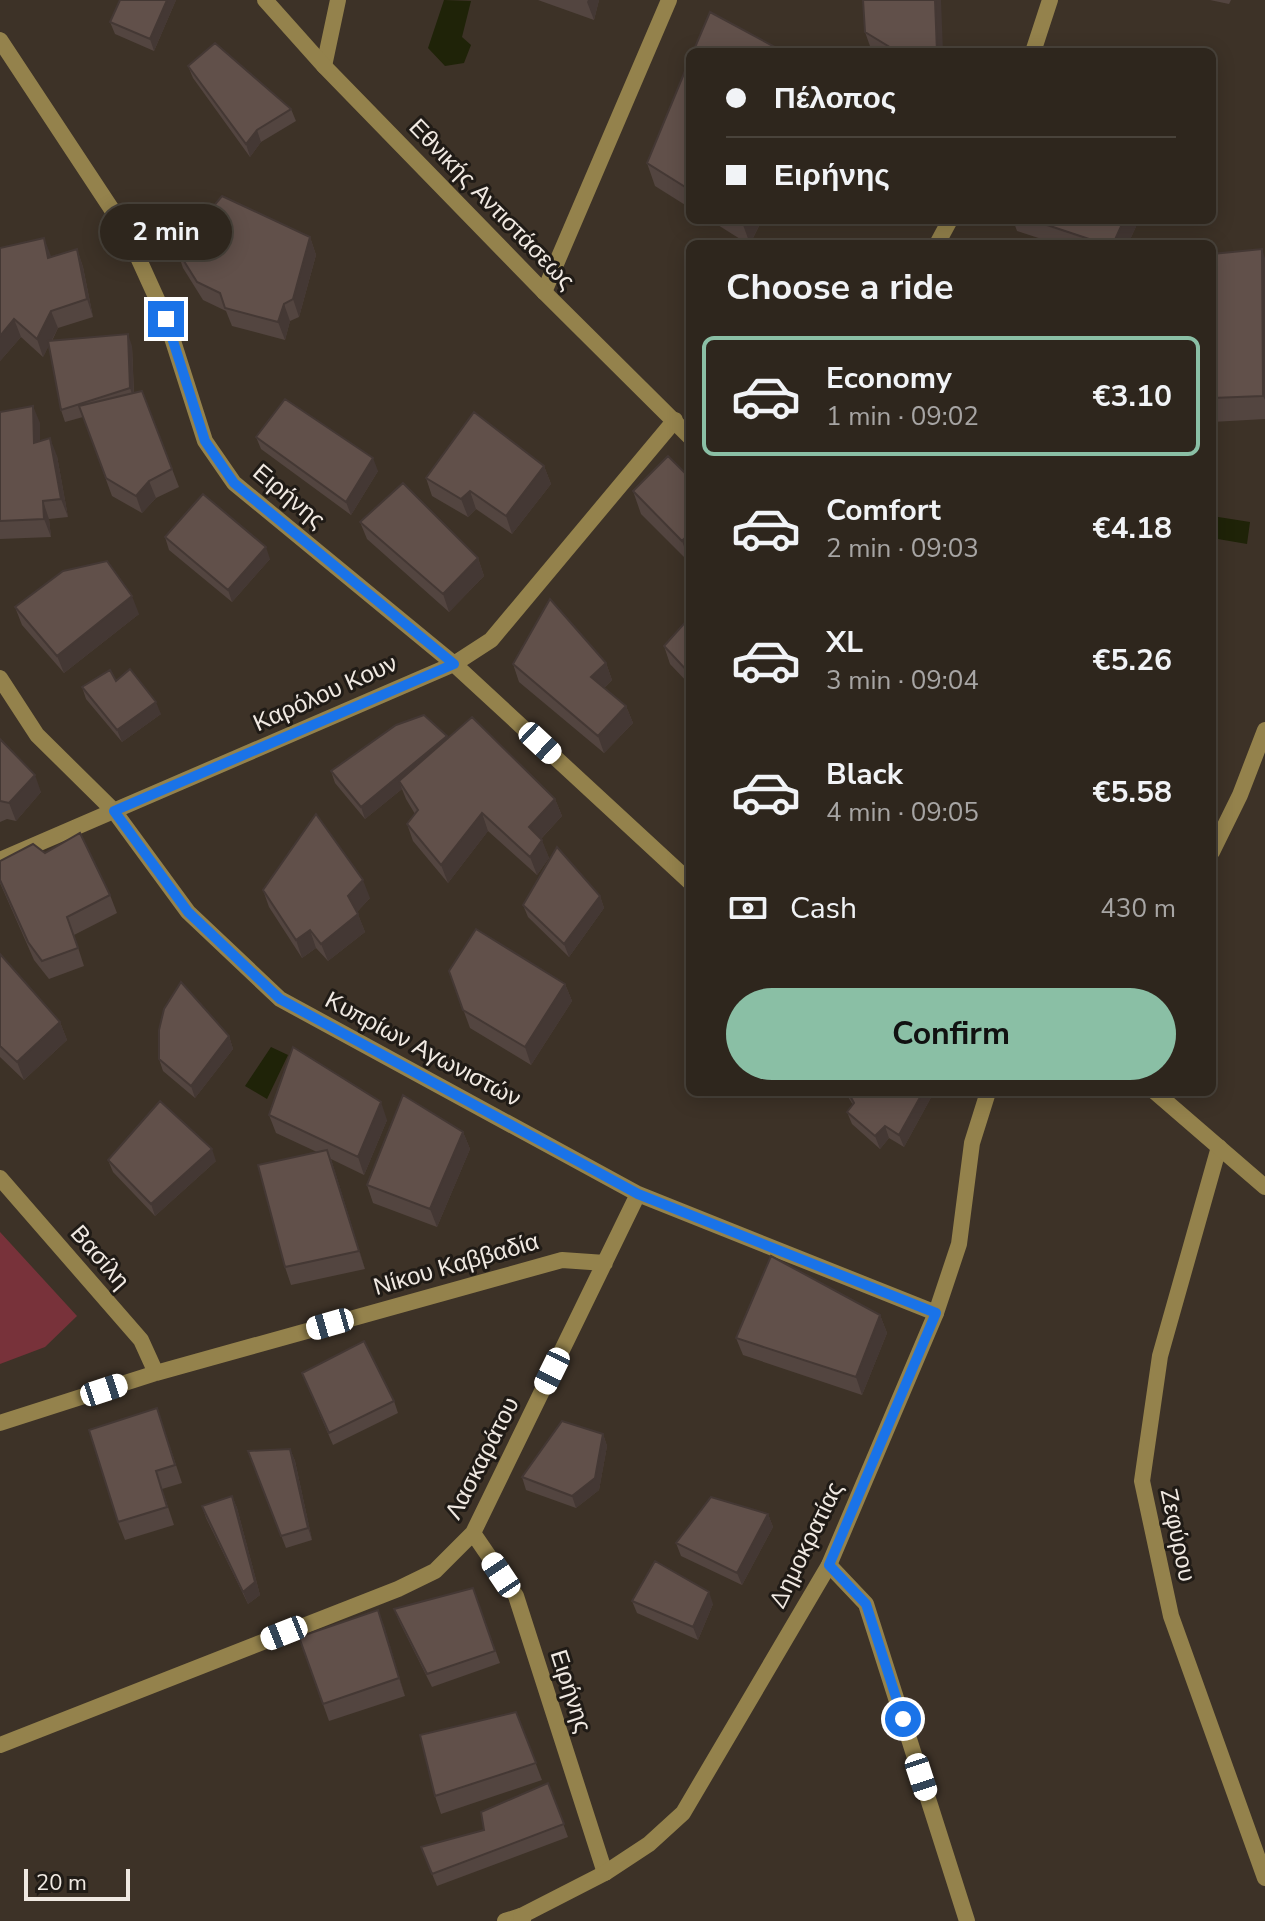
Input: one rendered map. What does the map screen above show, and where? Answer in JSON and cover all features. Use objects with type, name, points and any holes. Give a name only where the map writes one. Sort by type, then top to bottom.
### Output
[{"type":"street","name":"Εθνικής Αντιστάσεως","points":[[265,0],[324,66],[544,292],[686,432]]},
{"type":"street","points":[[324,66],[338,0]]},
{"type":"street","points":[[544,292],[669,0]]},
{"type":"street","points":[[1034,48],[1050,0]]},
{"type":"street","name":"Ειρήνης","points":[[0,40],[126,231],[166,319],[205,441],[234,483],[454,664],[686,878]]},
{"type":"street","name":"Καρόλου Κουν","points":[[0,860],[454,664],[491,640],[675,420]]},
{"type":"street","name":"Κυπρίων Αγωνιστών","points":[[0,678],[37,735],[114,811],[188,912],[280,999],[638,1194],[936,1313]]},
{"type":"street","points":[[1216,844],[1240,795],[1265,730]]},
{"type":"street","name":"Δημοκρατίας","points":[[516,1919],[605,1873],[649,1844],[683,1813],[829,1565],[936,1313],[959,1244],[972,1143],[987,1096]]},
{"type":"street","points":[[1160,1096],[1265,1187]]},
{"type":"street","name":"Ζεφύρου","points":[[1219,1147],[1160,1356],[1142,1481],[1171,1616],[1265,1878]]},
{"type":"street","name":"Βασίλη","points":[[0,1178],[141,1340],[156,1373]]},
{"type":"street","name":"Λασκαράτου","points":[[0,1745],[398,1589],[435,1571],[473,1533],[638,1194]]},
{"type":"street","name":"Νίκου Καββαδία","points":[[0,1423],[156,1373],[562,1260],[605,1263]]},
{"type":"street","name":"Ειρήνης","points":[[473,1533],[516,1596],[605,1873]]},
{"type":"street","points":[[829,1565],[866,1604],[967,1921]]},
{"type":"shaded area","points":[[444,0],[471,1],[462,37],[471,45],[464,63],[445,66],[428,48]]},
{"type":"shaded area","points":[[1216,517],[1250,522],[1247,544],[1216,539]]},
{"type":"shaded area","points":[[271,1047],[288,1055],[267,1099],[245,1086]]},
{"type":"shaded area","points":[[0,1232],[77,1316],[45,1347],[0,1364]]},
{"type":"building","points":[[120,0],[167,0],[150,39],[110,22]]},
{"type":"building","points":[[863,0],[935,0],[937,48],[891,48],[865,32]]},
{"type":"building","points":[[710,12],[777,48],[695,48]]},
{"type":"building","points":[[215,43],[291,109],[257,130],[246,144],[188,66]]},
{"type":"building","points":[[686,69],[686,187],[647,163]]},
{"type":"building","points":[[222,196],[310,237],[293,299],[284,304],[278,322],[225,308],[220,293],[197,282],[177,250]]},
{"type":"building","points":[[1044,224],[1122,224],[1115,240],[1092,240]]},
{"type":"building","points":[[44,238],[48,258],[77,249],[87,299],[51,311],[37,339],[14,319],[0,336],[0,248]]},
{"type":"building","points":[[1262,249],[1263,396],[1216,398],[1216,254]]},
{"type":"building","points":[[128,334],[130,388],[61,410],[48,341]]},
{"type":"building","points":[[142,391],[172,469],[149,481],[136,496],[106,478],[79,406]]},
{"type":"building","points":[[285,399],[373,458],[346,502],[256,437]]},
{"type":"building","points":[[33,406],[34,443],[50,438],[61,499],[43,501],[44,519],[0,521],[0,412]]},
{"type":"building","points":[[474,412],[544,466],[506,516],[470,491],[461,499],[426,478]]},
{"type":"building","points":[[668,456],[686,474],[686,537],[682,541],[633,491]]},
{"type":"building","points":[[403,483],[478,558],[443,594],[360,522]]},
{"type":"building","points":[[203,494],[266,547],[228,590],[165,537]]},
{"type":"building","points":[[107,561],[132,596],[57,656],[15,607],[63,571]]},
{"type":"building","points":[[550,599],[606,663],[591,677],[626,706],[598,736],[513,664]]},
{"type":"building","points":[[686,621],[686,670],[664,646]]},
{"type":"building","points":[[130,669],[156,702],[117,730],[82,687],[110,670],[116,681]]},
{"type":"building","points":[[424,715],[447,736],[361,807],[331,771],[396,725]]},
{"type":"building","points":[[472,717],[555,799],[529,827],[542,840],[530,857],[482,813],[441,865],[407,824],[418,810],[399,781]]},
{"type":"building","points":[[0,739],[35,775],[9,803],[0,801]]},
{"type":"building","points":[[316,814],[363,880],[348,896],[358,914],[321,944],[310,930],[296,940],[263,890]]},
{"type":"building","points":[[80,833],[110,895],[67,917],[78,948],[42,961],[28,942],[0,880],[0,861],[33,844],[45,853]]},
{"type":"building","points":[[557,847],[600,896],[564,944],[523,905]]},
{"type":"building","points":[[476,929],[565,984],[525,1047],[463,1010],[449,971]]},
{"type":"building","points":[[0,954],[60,1022],[17,1062],[0,1046]]},
{"type":"building","points":[[181,982],[229,1036],[191,1086],[159,1059],[159,1030],[164,1009]]},
{"type":"building","points":[[293,1047],[381,1102],[358,1157],[269,1115]]},
{"type":"building","points":[[403,1095],[463,1132],[430,1209],[367,1185]]},
{"type":"building","points":[[850,1096],[921,1096],[899,1135],[885,1126],[875,1136],[847,1112],[854,1103]]},
{"type":"building","points":[[160,1101],[212,1149],[151,1204],[108,1160]]},
{"type":"building","points":[[327,1150],[359,1251],[285,1267],[258,1165]]},
{"type":"building","points":[[771,1256],[880,1315],[856,1377],[736,1338]]},
{"type":"building","points":[[364,1341],[394,1401],[329,1433],[302,1373]]},
{"type":"building","points":[[157,1408],[175,1465],[156,1471],[167,1507],[118,1522],[89,1430]]},
{"type":"building","points":[[562,1421],[603,1434],[595,1478],[572,1496],[522,1477]]},
{"type":"building","points":[[290,1449],[308,1528],[281,1536],[248,1451]]},
{"type":"building","points":[[232,1496],[255,1582],[243,1592],[202,1506]]},
{"type":"building","points":[[711,1497],[768,1514],[737,1573],[676,1543]]},
{"type":"building","points":[[655,1561],[709,1592],[693,1627],[632,1601]]},
{"type":"building","points":[[473,1588],[495,1651],[427,1674],[394,1609]]},
{"type":"building","points":[[378,1610],[399,1678],[323,1704],[299,1637]]},
{"type":"building","points":[[516,1712],[536,1763],[435,1796],[420,1735]]},
{"type":"building","points":[[548,1783],[564,1824],[432,1874],[421,1847],[484,1830],[481,1812]]},
{"type":"route","points":[[166,319],[205,441],[234,483],[454,664],[114,811],[188,912],[280,999],[638,1194],[936,1313],[829,1565],[866,1604],[903,1719]]}]
